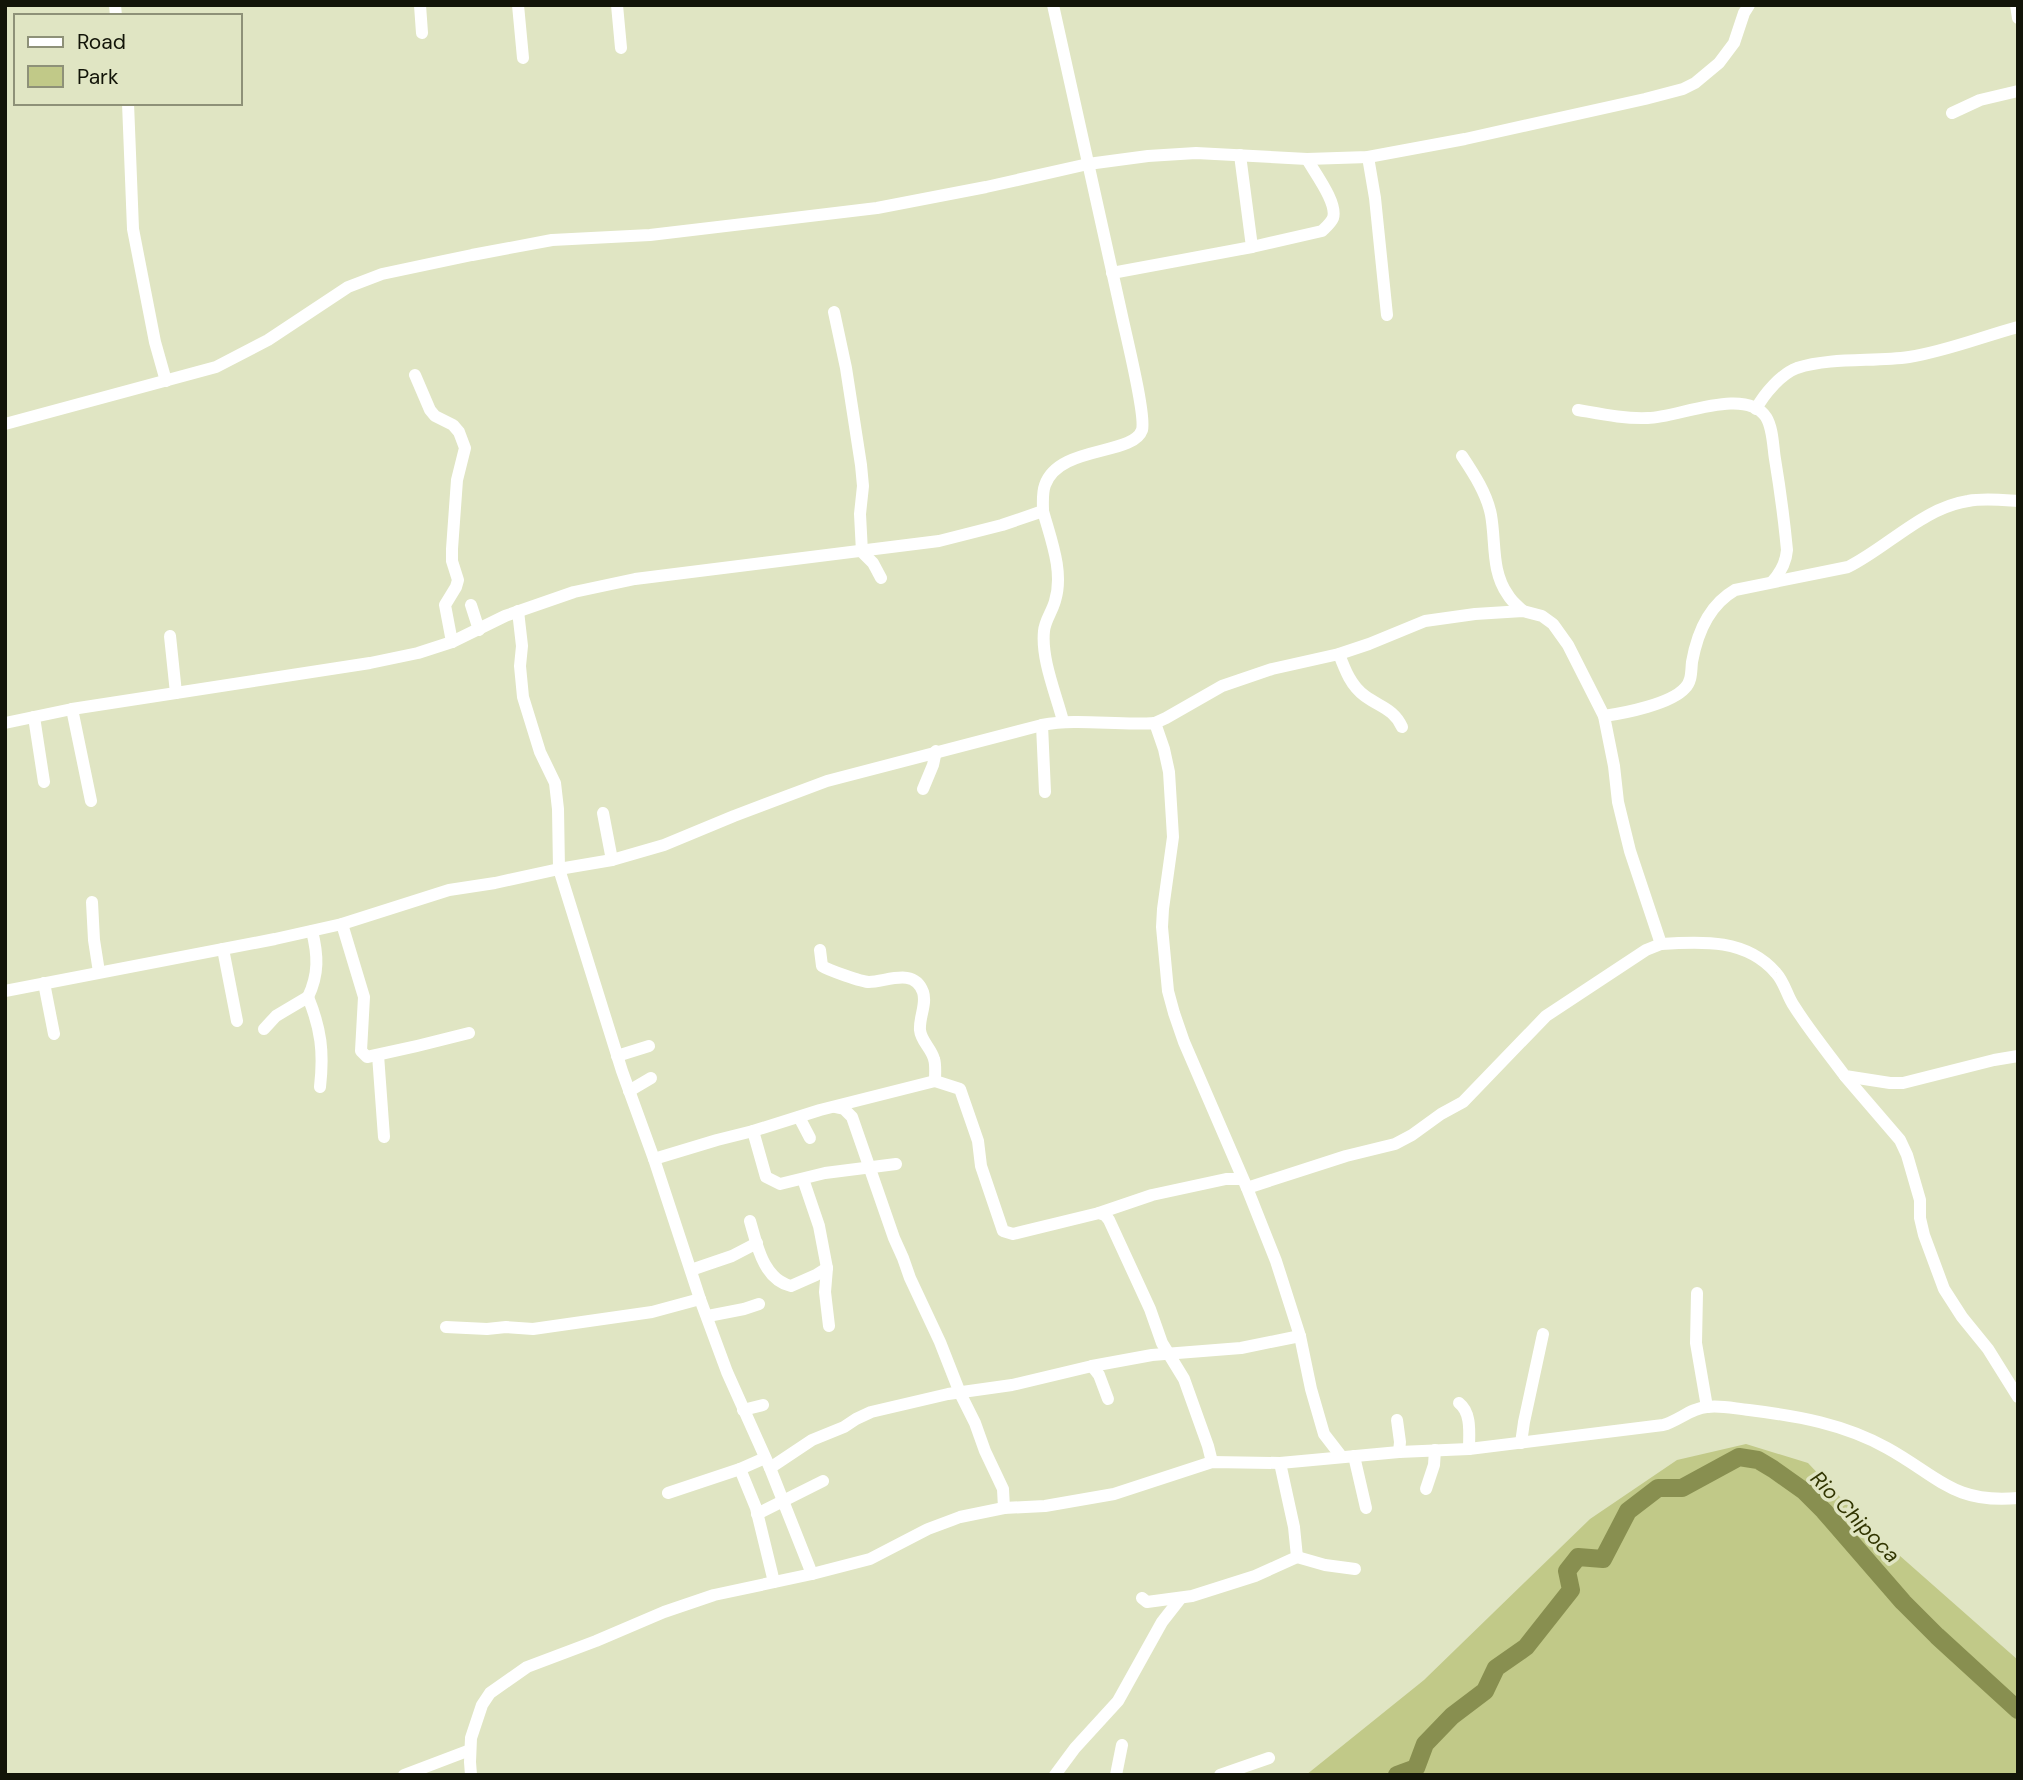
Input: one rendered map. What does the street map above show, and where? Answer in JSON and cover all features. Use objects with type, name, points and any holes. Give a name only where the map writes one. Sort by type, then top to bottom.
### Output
[{"type":"street","points":[[421,5],[422,33]]},
{"type":"street","points":[[518,5],[523,58]]},
{"type":"street","points":[[617,5],[621,47]]},
{"type":"street","points":[[1053,5],[1132,359],[1143,422],[1142,430],[1133,442],[1060,465],[1045,485],[1044,512],[1057,565],[1058,584],[1055,602],[1044,632],[1046,657],[1063,721]]},
{"type":"street","points":[[5,424],[216,367],[268,340],[348,287],[382,274],[552,240],[650,235],[877,208],[1088,164],[1148,156],[1196,153],[1307,159],[1368,157],[1465,139],[1683,89],[1703,78],[1725,58],[1749,5]]},
{"type":"street","points":[[2016,5],[2018,18]]},
{"type":"street","points":[[1952,113],[1980,100],[2018,91]]},
{"type":"street","points":[[128,105],[133,229],[155,342],[166,382]]},
{"type":"street","points":[[1240,155],[1252,247]]},
{"type":"street","points":[[1368,157],[1376,198],[1387,315]]},
{"type":"street","points":[[1112,273],[1322,231],[1333,218],[1332,203],[1307,159]]},
{"type":"street","points":[[834,312],[861,465],[862,552],[873,563],[881,578]]},
{"type":"street","points":[[1756,409],[1761,399],[1786,374],[1800,367],[1907,357],[2018,327]]},
{"type":"street","points":[[415,375],[429,410],[453,425],[465,448],[457,480],[452,549],[452,561],[458,580],[444,606],[452,642]]},
{"type":"street","points":[[1578,410],[1630,418],[1652,418],[1708,405],[1745,405],[1766,417],[1780,481],[1786,536],[1786,560],[1772,582]]},
{"type":"street","points":[[1462,456],[1474,474],[1489,508],[1495,564],[1508,597],[1523,611]]},
{"type":"street","points":[[1604,716],[1646,707],[1685,690],[1689,684],[1694,650],[1711,610],[1724,596],[1735,590],[1848,567],[1950,505],[1970,500],[2018,501]]},
{"type":"street","points":[[5,723],[72,709],[370,663],[418,653],[452,642],[518,611],[574,592],[635,579],[939,541],[1044,512]]},
{"type":"street","points":[[1503,612],[1507,608],[1508,597]]},
{"type":"street","points":[[471,605],[479,630]]},
{"type":"street","points":[[518,611],[523,697],[540,752],[555,783],[559,869],[617,1056],[727,1372],[784,1502],[812,1574]]},
{"type":"street","points":[[5,991],[312,931],[449,890],[612,860],[664,845],[827,781],[936,751],[1063,721],[1155,723],[1222,686],[1272,669],[1339,654],[1425,621],[1523,611],[1542,616],[1553,624],[1568,645],[1604,716],[1618,802],[1630,851],[1661,944]]},
{"type":"street","points":[[170,636],[176,693]]},
{"type":"street","points":[[1339,654],[1357,689],[1392,711],[1402,727]]},
{"type":"street","points":[[72,709],[91,801]]},
{"type":"street","points":[[34,718],[44,782]]},
{"type":"street","points":[[1155,723],[1169,772],[1174,837],[1162,927],[1168,991],[1184,1042],[1276,1261],[1300,1336],[1324,1434],[1315,1459]]},
{"type":"street","points":[[1042,725],[1045,792]]},
{"type":"street","points":[[923,789],[936,751]]},
{"type":"street","points":[[603,813],[612,860]]},
{"type":"street","points":[[92,902],[99,972]]},
{"type":"street","points":[[342,924],[364,997],[361,1051],[367,1057],[432,1044],[469,1033]]},
{"type":"street","points":[[312,931],[317,949],[317,974],[309,997],[320,1032],[323,1062],[320,1087]]},
{"type":"street","points":[[654,1159],[820,1110],[935,1081],[960,1088],[978,1141],[981,1166],[1003,1231],[1013,1234],[1099,1213],[1152,1195],[1226,1179],[1245,1183],[1395,1144],[1463,1102],[1546,1016],[1646,950],[1661,944],[1700,942],[1740,947],[1755,954],[1776,973],[1792,1004],[1845,1076],[1900,1140],[1920,1200],[1924,1235],[1944,1289],[1962,1317],[1989,1349],[2018,1397]]},
{"type":"street","points":[[223,949],[237,1021]]},
{"type":"street","points":[[820,950],[822,966],[860,981],[870,982],[899,976],[915,982],[922,990],[924,1001],[921,1037],[934,1057],[935,1081]]},
{"type":"street","points":[[44,983],[54,1034]]},
{"type":"street","points":[[264,1029],[276,1016],[309,997]]},
{"type":"street","points":[[617,1056],[649,1046]]},
{"type":"street","points":[[378,1055],[384,1137]]},
{"type":"street","points":[[1845,1076],[1903,1083],[2018,1056]]},
{"type":"street","points":[[629,1091],[651,1077]]},
{"type":"street","points":[[852,1117],[860,1101]]},
{"type":"street","points":[[835,1107],[844,1109],[852,1117],[909,1278],[954,1377],[954,1393],[975,1423],[1003,1489],[1004,1508]]},
{"type":"street","points":[[799,1117],[810,1138]]},
{"type":"street","points":[[753,1131],[766,1177],[780,1184],[825,1173],[896,1164]]},
{"type":"street","points":[[803,1180],[819,1227],[827,1268],[825,1292],[829,1326]]},
{"type":"street","points":[[1099,1213],[1105,1215],[1113,1227],[1150,1309],[1162,1343],[1188,1388],[1212,1462]]},
{"type":"street","points":[[750,1221],[772,1276],[783,1284],[791,1286],[827,1268]]},
{"type":"street","points":[[691,1270],[732,1256],[757,1243]]},
{"type":"street","points":[[1697,1293],[1696,1343],[1707,1407]]},
{"type":"street","points":[[446,1327],[533,1329],[652,1312],[701,1299]]},
{"type":"street","points":[[708,1316],[759,1304]]},
{"type":"street","points":[[1521,1443],[1544,1334]]},
{"type":"street","points":[[668,1493],[767,1463],[871,1412],[1152,1354],[1241,1348],[1300,1336]]},
{"type":"street","points":[[1092,1366],[1099,1375],[1108,1399]]},
{"type":"street","points":[[1459,1402],[1468,1416],[1469,1449]]},
{"type":"street","points":[[743,1410],[763,1405]]},
{"type":"street","points":[[471,1775],[471,1738],[482,1705],[490,1693],[527,1667],[664,1612],[714,1595],[870,1559],[960,1517],[1004,1508],[1045,1506],[1114,1494],[1212,1462],[1280,1463],[1399,1452],[1469,1449],[1662,1424],[1707,1407],[1794,1416],[1831,1424],[1866,1437],[1959,1492],[1976,1498],[2018,1498]]},
{"type":"street","points":[[1397,1420],[1401,1442],[1399,1452]]},
{"type":"street","points":[[1324,1434],[1348,1456],[1366,1508]]},
{"type":"street","points":[[1426,1489],[1434,1465],[1435,1450]]},
{"type":"street","points":[[1280,1463],[1294,1527],[1297,1557]]},
{"type":"street","points":[[740,1469],[757,1514],[774,1582]]},
{"type":"street","points":[[757,1514],[823,1481]]},
{"type":"street","points":[[1142,1598],[1147,1602],[1180,1599],[1255,1576],[1297,1557],[1325,1565],[1355,1569]]},
{"type":"street","points":[[1055,1775],[1075,1748],[1118,1701],[1162,1622],[1180,1599]]},
{"type":"street","points":[[1115,1775],[1122,1745]]},
{"type":"street","points":[[404,1775],[470,1750]]},
{"type":"street","points":[[1220,1775],[1269,1758]]},
{"type":"green space","points":[[1746,1444],[1808,1463],[1874,1533],[2018,1660],[2018,1775],[1306,1775],[1424,1680],[1590,1519],[1677,1460]]},
{"type":"waterway","name":"Rio Chipoca","points":[[1397,1775],[1416,1768],[1425,1744],[1452,1716],[1485,1691],[1496,1668],[1526,1647],[1571,1590],[1567,1571],[1578,1557],[1603,1559],[1628,1511],[1658,1488],[1682,1488],[1739,1457],[1758,1460],[1804,1491],[1903,1602],[2018,1710]]}]
